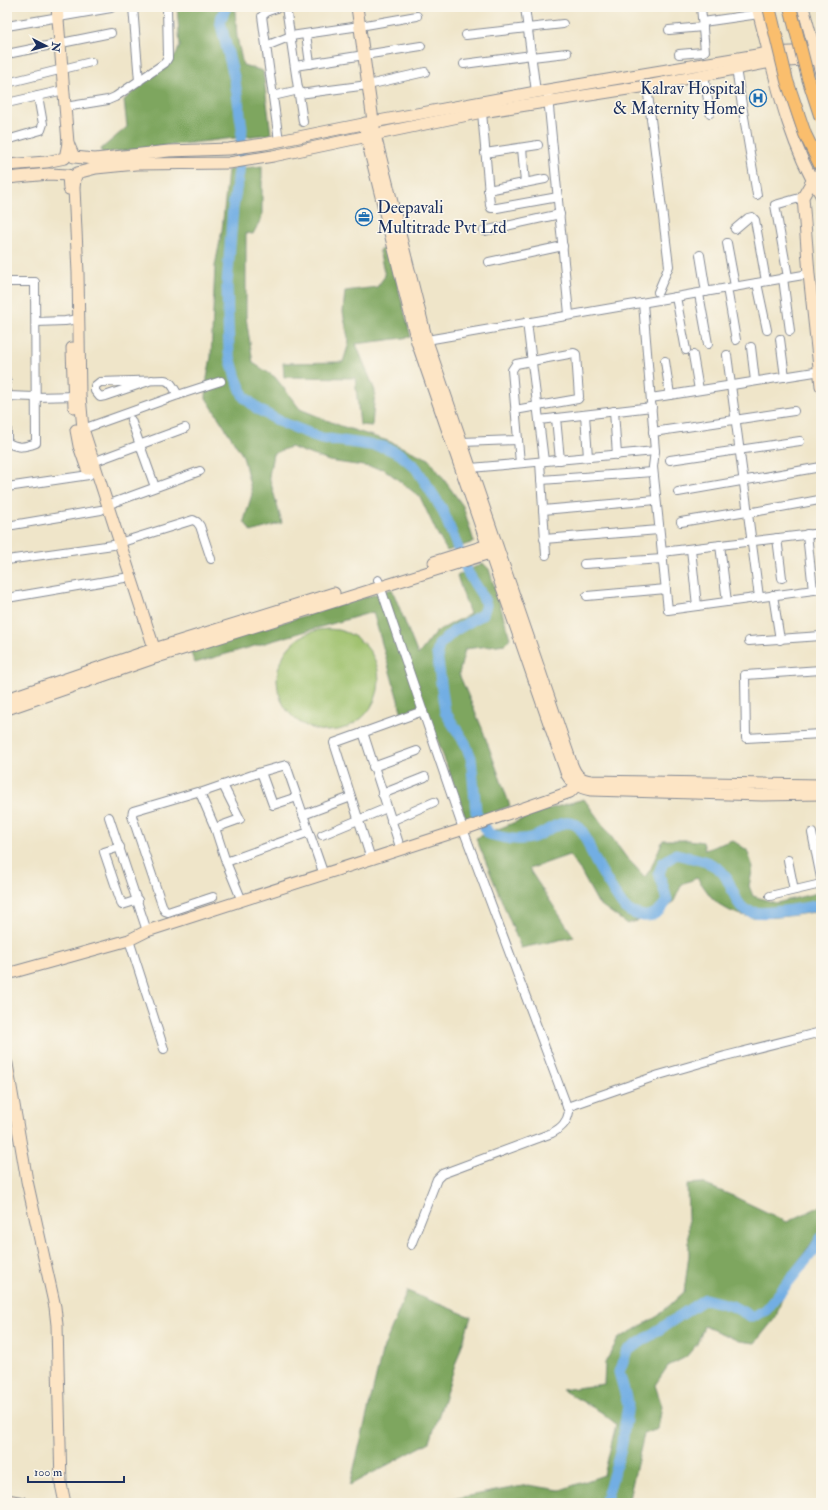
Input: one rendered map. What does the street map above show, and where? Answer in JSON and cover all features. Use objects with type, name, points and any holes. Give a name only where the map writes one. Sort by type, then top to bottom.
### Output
[{"type":"main road","points":[[790,7],[808,78],[821,118]]},
{"type":"main road","points":[[762,9],[805,134],[821,167]]},
{"type":"street","points":[[133,7],[139,81]]},
{"type":"street","points":[[65,107],[108,100],[115,97],[165,63],[168,58],[167,7]]},
{"type":"street","points":[[279,141],[262,16],[268,11],[280,7]]},
{"type":"street","points":[[288,7],[303,122]]},
{"type":"street","points":[[357,7],[368,85],[370,136],[422,341],[493,547],[578,782],[591,790],[762,795],[821,794]]},
{"type":"street","points":[[526,7],[536,92]]},
{"type":"street","points":[[679,54],[705,51],[701,7]]},
{"type":"street","points":[[803,7],[818,56],[821,73]]},
{"type":"street","points":[[7,26],[57,12],[111,8]]},
{"type":"street","points":[[669,30],[703,25],[762,9],[770,58],[793,140],[812,181],[821,195]]},
{"type":"street","points":[[57,12],[69,157]]},
{"type":"street","points":[[266,46],[291,36],[416,16]]},
{"type":"street","points":[[466,35],[563,24]]},
{"type":"street","points":[[7,54],[60,42],[111,33]]},
{"type":"street","points":[[306,34],[310,64]]},
{"type":"street","points":[[295,66],[421,46]]},
{"type":"street","points":[[464,64],[567,53]]},
{"type":"street","points":[[7,178],[50,174],[73,174],[96,168],[136,164],[229,163],[273,156],[370,136],[548,96],[770,58],[818,56]]},
{"type":"street","points":[[7,165],[46,162],[69,157],[95,159],[169,151],[229,150],[369,122],[536,92],[548,96],[647,86],[736,69],[770,58]]},
{"type":"street","points":[[7,83],[91,62]]},
{"type":"street","points":[[736,69],[757,195]]},
{"type":"street","points":[[273,96],[368,85],[425,72]]},
{"type":"street","points":[[704,74],[710,113]]},
{"type":"street","points":[[647,86],[669,266],[658,292]]},
{"type":"street","points":[[7,103],[64,90]]},
{"type":"street","points":[[7,140],[41,130],[43,124],[38,96]]},
{"type":"street","points":[[548,96],[569,314]]},
{"type":"street","points":[[482,112],[488,190],[491,208],[558,197]]},
{"type":"street","points":[[485,153],[538,145]]},
{"type":"street","points":[[522,148],[525,183]]},
{"type":"street","points":[[69,157],[79,161],[80,164],[73,174],[63,172],[61,166],[62,160],[69,157]]},
{"type":"street","points":[[821,172],[812,181],[803,197],[809,274],[821,386]]},
{"type":"street","points":[[73,174],[75,179],[77,396],[89,475],[104,507]]},
{"type":"street","points":[[488,190],[546,179]]},
{"type":"street","points":[[790,331],[786,278],[775,205],[803,197]]},
{"type":"street","points":[[484,231],[560,214]]},
{"type":"street","points":[[735,229],[748,218],[752,217],[755,220],[767,330]]},
{"type":"street","points":[[727,243],[736,340]]},
{"type":"street","points":[[489,262],[563,246]]},
{"type":"street","points":[[700,255],[708,344]]},
{"type":"street","points":[[422,341],[569,314],[643,303],[809,274]]},
{"type":"street","points":[[7,282],[35,282],[36,443],[22,448],[13,446],[7,442],[7,382]]},
{"type":"street","points":[[676,297],[686,350]]},
{"type":"street","points":[[643,303],[654,432],[655,451],[653,472],[668,610],[817,589],[807,534]]},
{"type":"street","points":[[36,322],[76,319]]},
{"type":"street","points":[[527,322],[538,406],[546,555]]},
{"type":"street","points":[[780,339],[785,377]]},
{"type":"street","points":[[422,341],[471,468],[493,547]]},
{"type":"street","points":[[751,347],[756,381]]},
{"type":"street","points":[[515,410],[577,400],[579,398],[577,355],[574,353],[516,364],[512,367],[515,410],[520,463]]},
{"type":"street","points":[[693,355],[699,390]]},
{"type":"street","points":[[726,355],[759,597]]},
{"type":"street","points":[[665,361],[670,395]]},
{"type":"street","points":[[651,398],[820,371]]},
{"type":"street","points":[[152,380],[100,397],[95,391],[95,386],[100,382],[152,380],[168,380],[178,395]]},
{"type":"street","points":[[82,434],[178,395],[221,381]]},
{"type":"street","points":[[7,396],[77,396]]},
{"type":"street","points":[[539,420],[652,406]]},
{"type":"street","points":[[614,411],[617,454]]},
{"type":"street","points":[[654,432],[794,411]]},
{"type":"street","points":[[585,414],[588,457]]},
{"type":"street","points":[[556,418],[560,460]]},
{"type":"street","points":[[131,420],[155,487]]},
{"type":"street","points":[[93,462],[185,428]]},
{"type":"street","points":[[82,434],[93,462],[104,507],[153,654]]},
{"type":"street","points":[[462,442],[518,440]]},
{"type":"street","points":[[670,460],[800,441]]},
{"type":"street","points":[[471,468],[655,451]]},
{"type":"street","points":[[678,492],[821,467]]},
{"type":"street","points":[[7,526],[104,507],[200,471]]},
{"type":"street","points":[[541,480],[653,472]]},
{"type":"street","points":[[7,487],[89,475]]},
{"type":"street","points":[[543,510],[656,500]]},
{"type":"street","points":[[681,522],[819,500]]},
{"type":"street","points":[[7,560],[116,544],[193,520],[200,526],[211,559]]},
{"type":"street","points":[[544,538],[660,530]]},
{"type":"street","points":[[584,564],[662,556],[691,549],[821,532]]},
{"type":"street","points":[[777,538],[782,578]]},
{"type":"street","points":[[116,544],[124,578],[153,654]]},
{"type":"street","points":[[720,545],[726,602]]},
{"type":"street","points":[[7,699],[475,554],[493,547]]},
{"type":"street","points":[[691,549],[697,606]]},
{"type":"street","points":[[7,598],[124,578]]},
{"type":"street","points":[[379,583],[423,711],[569,1112],[562,1128],[442,1174],[436,1179],[411,1245]]},
{"type":"street","points":[[587,596],[666,589]]},
{"type":"street","points":[[773,595],[780,640]]},
{"type":"street","points":[[749,642],[821,636]]},
{"type":"street","points":[[7,709],[153,654]]},
{"type":"street","points":[[821,670],[745,676],[745,703],[746,738],[821,734]]},
{"type":"street","points":[[370,859],[334,743],[423,711]]},
{"type":"street","points":[[363,732],[400,850]]},
{"type":"street","points":[[374,767],[417,751]]},
{"type":"street","points":[[242,901],[226,862],[215,828],[200,793],[260,772],[286,765],[324,875]]},
{"type":"street","points":[[260,772],[273,804],[297,797]]},
{"type":"street","points":[[382,794],[425,777]]},
{"type":"street","points":[[7,974],[129,940],[147,931],[324,875],[505,815],[570,792],[578,782],[821,785]]},
{"type":"street","points":[[215,828],[240,819],[223,785]]},
{"type":"street","points":[[197,792],[133,810],[132,813],[163,908],[168,912],[213,898]]},
{"type":"street","points":[[303,815],[351,797]]},
{"type":"street","points":[[391,820],[434,802]]},
{"type":"street","points":[[322,835],[387,808]]},
{"type":"street","points":[[109,817],[138,900],[147,931]]},
{"type":"street","points":[[226,862],[309,832]]},
{"type":"street","points":[[812,833],[821,878]]},
{"type":"street","points":[[120,847],[104,852],[122,905],[138,900]]},
{"type":"street","points":[[788,860],[794,890]]},
{"type":"street","points":[[770,896],[821,884]]},
{"type":"street","points":[[198,902],[201,914]]},
{"type":"street","points":[[129,940],[164,1049]]},
{"type":"street","points":[[567,1107],[659,1075],[725,1056],[821,1032]]},
{"type":"street","points":[[7,1064],[27,1181],[56,1307],[61,1484],[65,1503]]},
{"type":"street","points":[[7,1500],[24,1503]]},
{"type":"green space","points":[[177,7],[244,7],[235,10],[237,37],[243,65],[263,71],[271,134],[102,153],[101,149],[127,127],[124,100],[175,56],[180,46]]},
{"type":"green space","points":[[262,166],[262,217],[253,234],[246,233],[246,317],[253,363],[275,377],[300,409],[341,426],[388,441],[429,459],[463,506],[474,542],[447,551],[420,497],[384,469],[329,461],[290,447],[273,454],[269,476],[282,523],[251,532],[244,521],[252,494],[243,456],[206,398],[207,378],[211,357],[215,266],[222,230],[228,170]]},
{"type":"green space","points":[[388,248],[411,337],[356,344],[375,391],[372,426],[360,425],[355,378],[284,377],[283,363],[343,362],[349,343],[343,312],[345,291],[377,287],[385,276],[379,250]]},
{"type":"green space","points":[[483,563],[489,569],[510,638],[505,644],[465,649],[459,674],[482,728],[510,806],[467,821],[424,703],[402,714],[373,612],[195,663],[190,651],[392,589],[418,655],[436,632],[470,614],[457,576]]},
{"type":"green space","points":[[328,629],[338,630],[357,637],[371,651],[378,670],[378,690],[371,709],[357,723],[338,730],[328,731],[318,730],[299,723],[285,709],[278,690],[277,680],[278,670],[285,651],[299,637],[318,630]]},
{"type":"green space","points":[[584,799],[626,857],[645,877],[651,868],[663,840],[689,840],[703,842],[705,850],[732,840],[747,850],[753,867],[749,886],[753,896],[776,903],[821,892],[821,911],[778,917],[750,917],[736,913],[724,907],[712,898],[697,878],[682,884],[674,901],[663,913],[627,924],[598,903],[580,870],[569,855],[529,869],[574,937],[521,948],[476,838],[545,810]]},
{"type":"green space","points":[[701,1183],[733,1196],[787,1222],[821,1206],[821,1230],[790,1273],[776,1317],[755,1343],[739,1341],[704,1326],[697,1344],[686,1357],[668,1366],[655,1385],[662,1406],[658,1429],[644,1434],[628,1503],[437,1503],[528,1485],[560,1490],[604,1475],[616,1424],[601,1412],[562,1390],[604,1384],[605,1363],[618,1339],[658,1316],[684,1292],[689,1255],[687,1184]]},
{"type":"green space","points":[[407,1291],[471,1317],[430,1442],[350,1485],[382,1352]]},
{"type":"waterway","points":[[226,7],[220,21],[235,81],[242,128],[239,172],[233,208],[227,285],[229,353],[236,378],[244,397],[259,410],[285,424],[321,438],[384,447],[400,454],[416,468],[442,509],[468,573],[482,595],[486,605],[483,614],[454,631],[439,645],[437,654],[445,712],[465,743],[471,758],[476,812],[489,834],[506,838],[523,839],[539,835],[560,824],[571,823],[576,825],[582,831],[595,861],[622,905],[634,914],[641,916],[652,915],[661,909],[667,900],[659,873],[663,863],[676,854],[701,860],[713,865],[723,873],[740,905],[748,911],[763,913],[795,910],[821,905]]},
{"type":"waterway","points":[[605,1503],[621,1449],[628,1405],[619,1372],[627,1351],[705,1299],[732,1306],[752,1317],[766,1310],[814,1250],[821,1238]]},
{"type":"place","name":"Kalrav Hospital & Maternity Home","points":[[758,98]]},
{"type":"place","name":"Deepavali Multitrade Pvt Ltd","points":[[364,217]]}]
